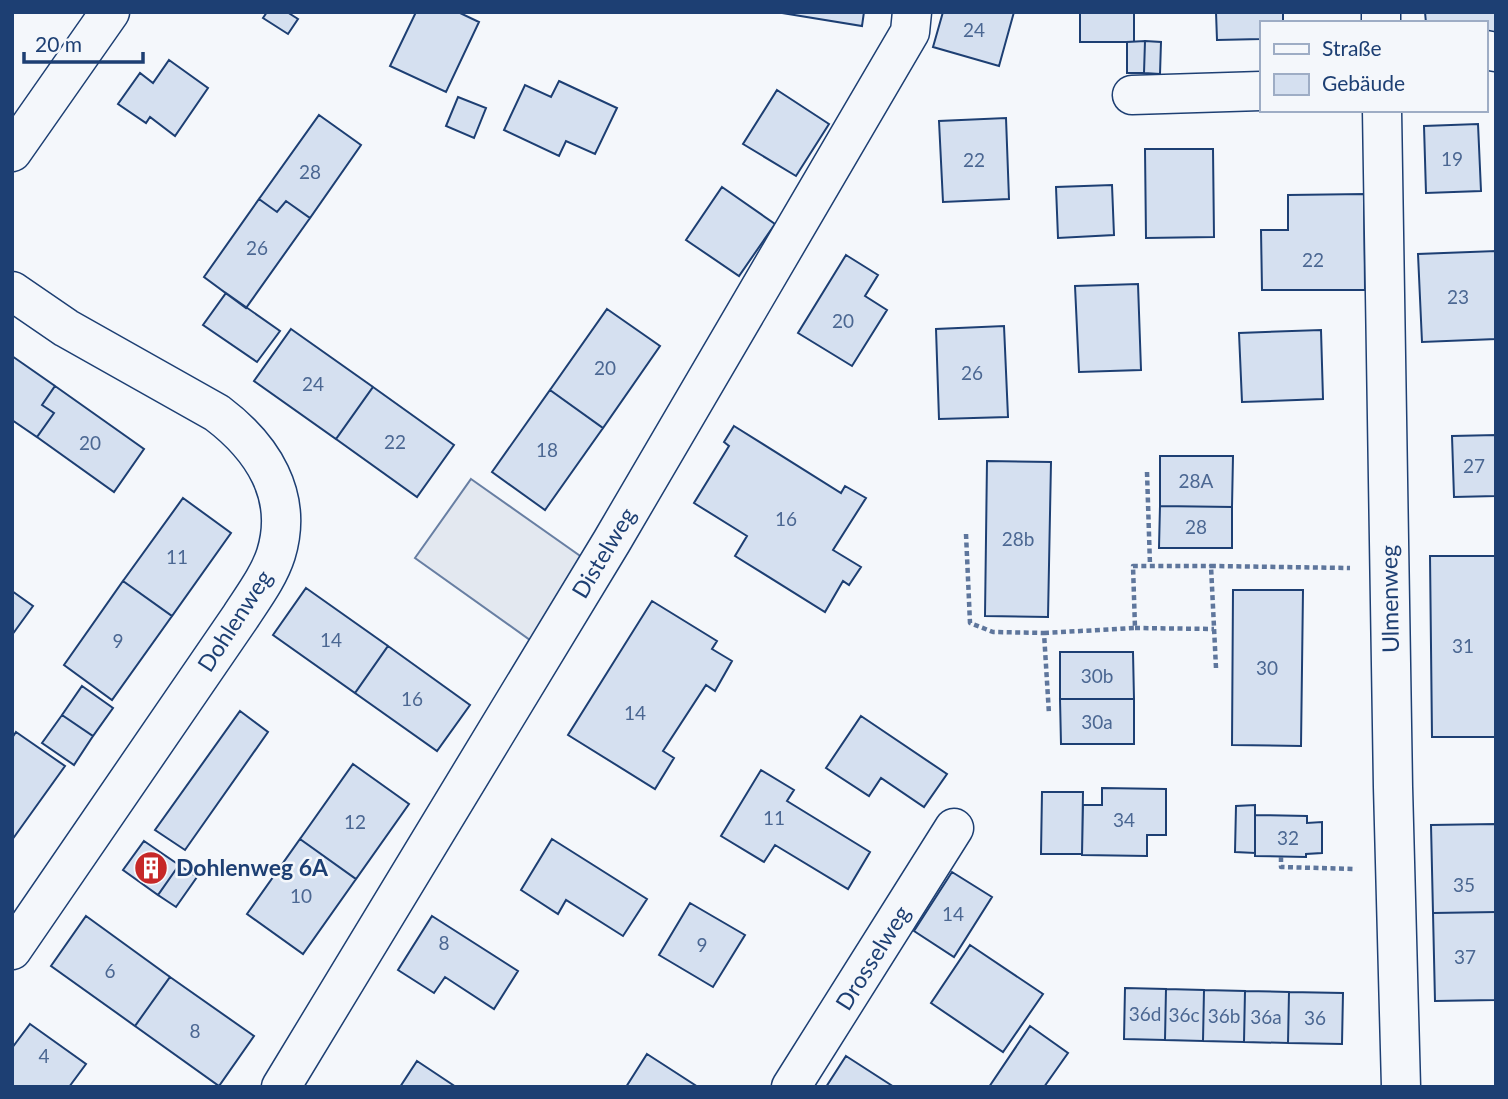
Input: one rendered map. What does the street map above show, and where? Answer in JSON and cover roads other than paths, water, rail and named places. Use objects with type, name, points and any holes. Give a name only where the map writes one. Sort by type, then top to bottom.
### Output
[{"type":"street","points":[[12,152],[110,12]]},
{"type":"street","name":"Distelweg","points":[[281,1087],[612,541],[910,32],[912,12]]},
{"type":"street","points":[[1132,95],[1260,91]]},
{"type":"street","name":"Ulmenweg","points":[[1382,112],[1401,1087]]},
{"type":"street","name":"Dohlenweg","points":[[12,291],[66,328],[217,413],[240,430],[259,452],[277,490],[281,536],[268,572],[241,616],[12,950]]},
{"type":"street","name":"Drosselweg","points":[[791,1087],[954,828]]},
{"type":"place","name":"Dohlenweg 6A","points":[[151,868]]}]
